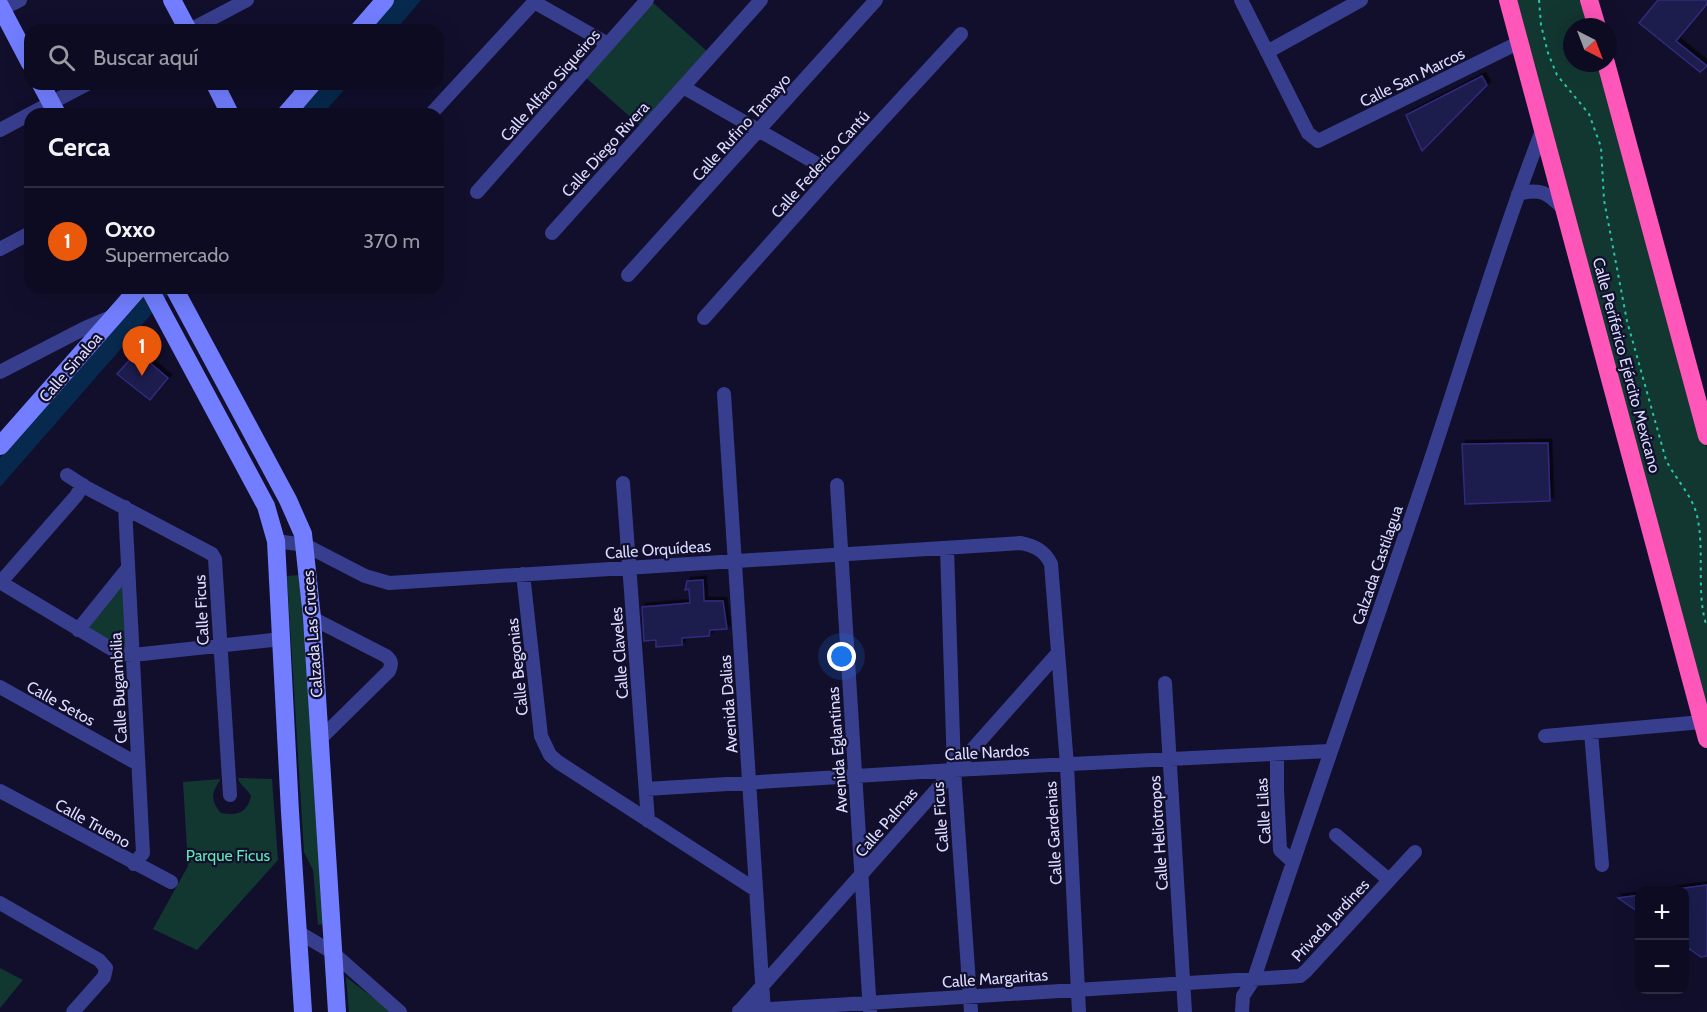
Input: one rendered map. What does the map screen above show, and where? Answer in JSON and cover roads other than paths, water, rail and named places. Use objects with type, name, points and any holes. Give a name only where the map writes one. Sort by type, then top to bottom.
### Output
[{"type":"highway","name":"Calle Periférico Ejército Mexicano","points":[[1508,0],[1705,731]]},
{"type":"highway","points":[[1589,0],[1594,18]]},
{"type":"highway","points":[[1608,72],[1706,425]]},
{"type":"street","points":[[20,0],[1,9],[24,52]]},
{"type":"street","points":[[172,0],[186,24]]},
{"type":"street","points":[[201,24],[247,0]]},
{"type":"street","points":[[364,24],[385,0]]},
{"type":"street","name":"Calle Alfaro Siqueiros","points":[[477,192],[647,0]]},
{"type":"street","name":"Calle Diego Rivera","points":[[552,233],[761,0]]},
{"type":"street","name":"Calle Rufino Tamayo","points":[[628,275],[876,0]]},
{"type":"street","points":[[1241,0],[1267,52],[1361,0]]},
{"type":"street","points":[[437,108],[535,1],[608,44]]},
{"type":"street","name":"Calle Federico Cantú","points":[[704,318],[961,34]]},
{"type":"street","name":"Calle San Marcos","points":[[1267,52],[1308,133],[1318,141],[1520,42]]},
{"type":"street","points":[[683,87],[833,173]]},
{"type":"street","points":[[44,90],[54,108],[79,90]]},
{"type":"street","points":[[217,90],[227,108]]},
{"type":"street","points":[[291,108],[307,90]]},
{"type":"street","points":[[0,130],[24,117]]},
{"type":"street","name":"Calzada Castilagua","points":[[1242,1012],[1243,996],[1254,979],[1329,752],[1429,466],[1518,194],[1543,128]]},
{"type":"street","points":[[1518,194],[1536,190],[1551,196],[1565,210]]},
{"type":"street","points":[[0,249],[24,236]]},
{"type":"street","name":"Calle Sinaloa","points":[[1,440],[134,294]]},
{"type":"street","name":"Calzada Las Cruces","points":[[152,294],[266,506],[276,541],[303,1012]]},
{"type":"street","name":"Calzada Las Cruces","points":[[177,294],[300,523],[305,545],[312,618],[337,1012]]},
{"type":"street","points":[[0,372],[85,328],[115,316]]},
{"type":"street","name":"Avenida Dalias","points":[[724,394],[764,1011]]},
{"type":"street","name":"Calle Ficus","points":[[67,475],[212,554],[215,559],[230,795]]},
{"type":"street","name":"Calle Claveles","points":[[623,483],[648,821]]},
{"type":"street","points":[[83,485],[0,583],[113,651],[133,655],[282,639]]},
{"type":"street","name":"Avenida Eglantinas","points":[[837,485],[869,1007]]},
{"type":"street","name":"Calle Bugambilia","points":[[125,507],[142,853],[134,864]]},
{"type":"street","name":"Calle Orquídeas","points":[[276,541],[305,545],[365,576],[389,583],[1022,543],[1041,550],[1048,557]]},
{"type":"street","name":"Calle Ficus","points":[[947,548],[954,770],[971,1012]]},
{"type":"street","name":"Calle Gardenias","points":[[1048,557],[1051,564],[1067,765],[1079,1012]]},
{"type":"street","points":[[78,630],[128,568]]},
{"type":"street","name":"Calle Begonias","points":[[523,574],[541,736],[550,755],[648,821]]},
{"type":"street","points":[[312,618],[387,656],[392,665],[319,740]]},
{"type":"street","name":"Calle Palmas","points":[[739,1012],[1058,653]]},
{"type":"street","name":"Calle Heliotropos","points":[[1165,683],[1185,1012]]},
{"type":"street","name":"Calle Setos","points":[[0,687],[138,764]]},
{"type":"street","points":[[1545,736],[1591,732],[1705,731]]},
{"type":"street","points":[[1591,732],[1602,865]]},
{"type":"street","name":"Calle Nardos","points":[[646,789],[954,770],[1329,752]]},
{"type":"street","name":"Calle Lilas","points":[[1277,754],[1280,850],[1292,861]]},
{"type":"street","name":"Calle Trueno","points":[[0,791],[171,882]]},
{"type":"street","points":[[648,821],[756,890]]},
{"type":"street","points":[[1336,835],[1389,880]]},
{"type":"street","name":"Privada Jardines","points":[[1254,979],[1300,976],[1415,852]]},
{"type":"street","points":[[0,903],[99,960],[106,968],[104,977],[72,1012]]},
{"type":"street","points":[[298,932],[333,952],[400,1012]]},
{"type":"street","name":"Calle Margaritas","points":[[739,1012],[869,1007],[970,996],[1254,979]]},
{"type":"water","points":[[392,0],[421,0],[401,24],[371,24]]},
{"type":"water","points":[[315,90],[344,90],[328,108],[299,108]]},
{"type":"water","points":[[140,294],[169,294],[0,487],[0,458]]},
{"type":"place","name":"Oxxo","points":[[142,376]]},
{"type":"park label","name":"Parque Ficus","points":[[228,855]]}]
